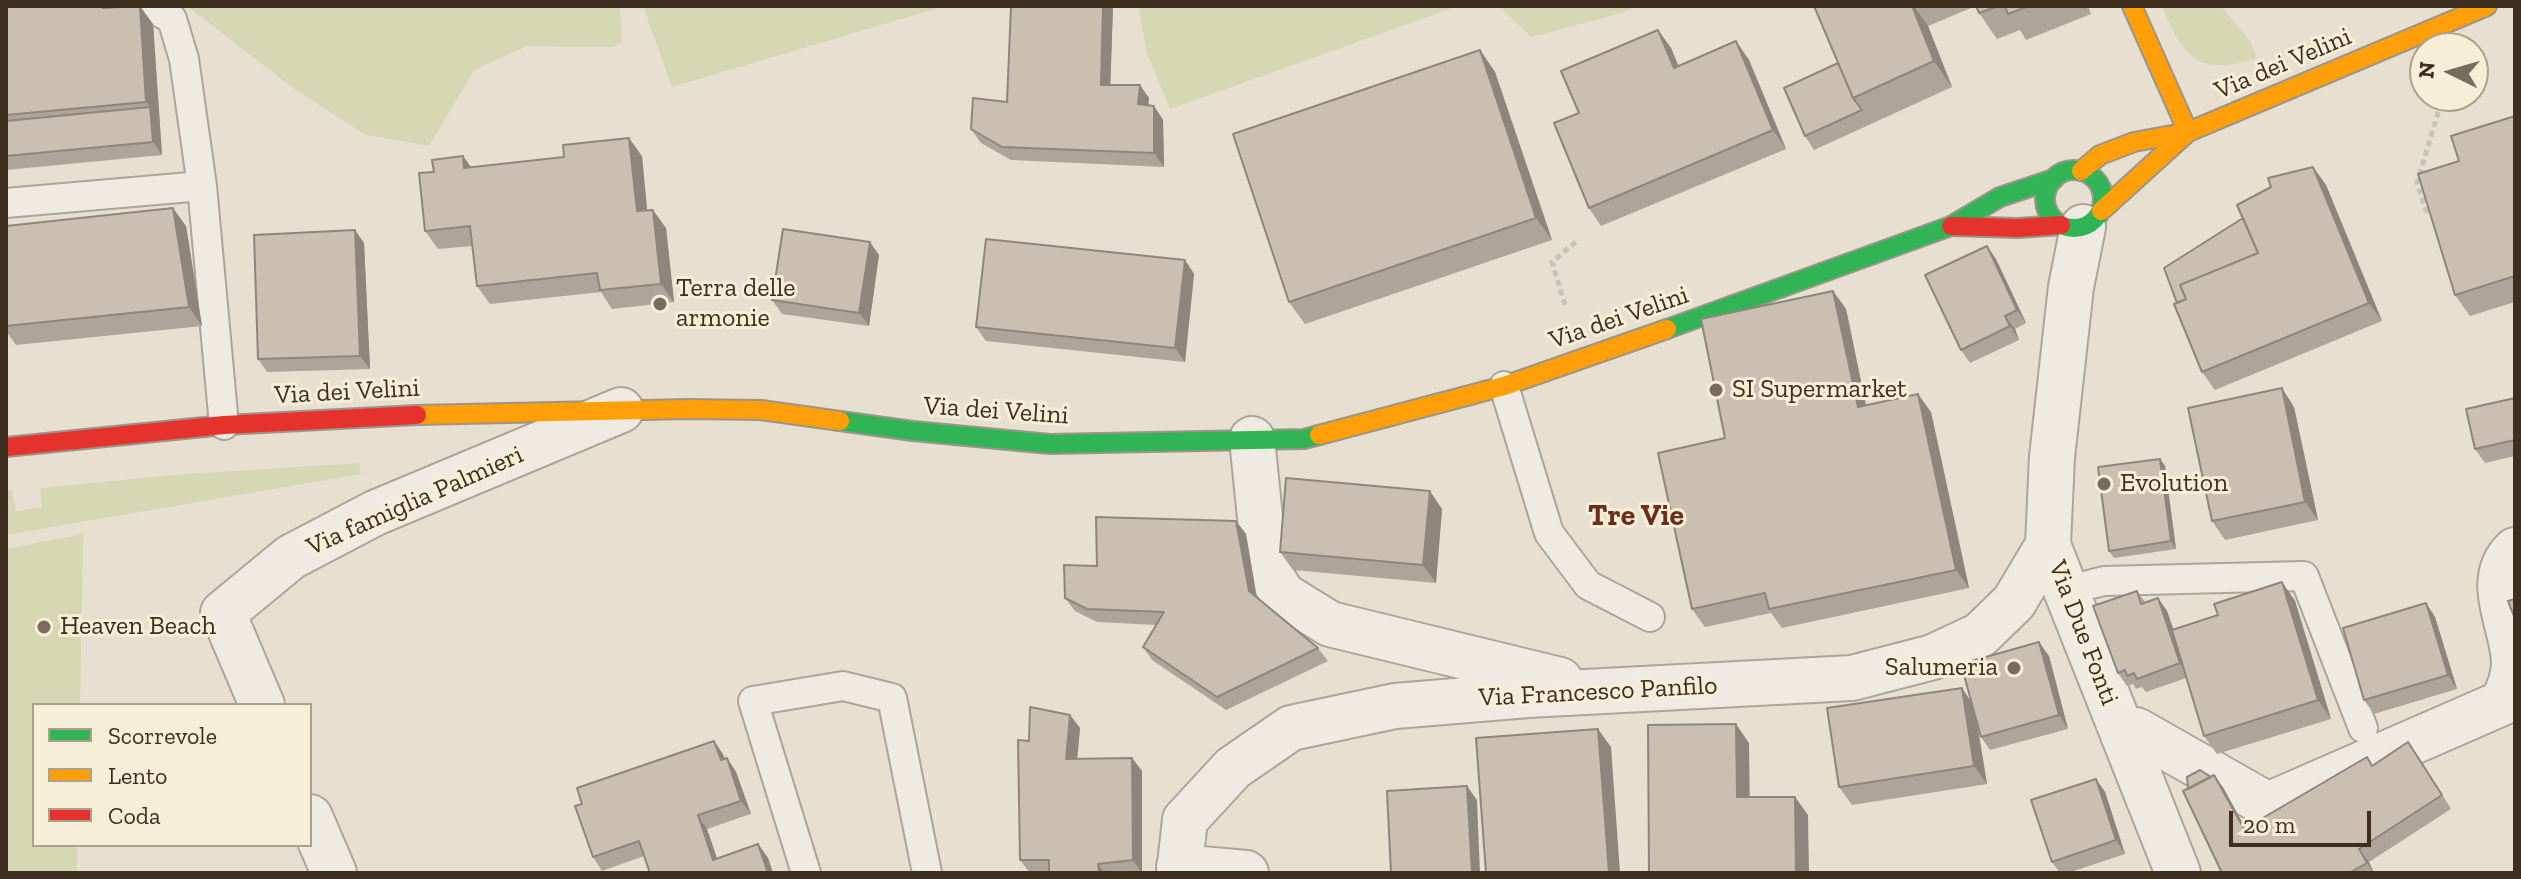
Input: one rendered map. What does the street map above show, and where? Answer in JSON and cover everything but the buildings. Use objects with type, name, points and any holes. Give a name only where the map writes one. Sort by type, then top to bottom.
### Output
[{"type":"street","points":[[2132,6],[2188,132]]},
{"type":"street","name":"Via dei Velini","points":[[6,447],[224,425],[366,416],[623,409],[761,410],[913,431],[1050,444],[1304,439],[1504,386],[1951,226],[1977,207],[2018,188],[2054,179],[2062,173],[2081,171],[2100,155],[2134,142],[2188,132],[2487,6]]},
{"type":"street","name":"Via dei Velini","points":[[1951,226],[2018,228],[2082,221],[2188,132]]},
{"type":"street","points":[[2054,179],[2045,195],[2045,204],[2054,220],[2082,221],[2103,194],[2089,174],[2081,171]]},
{"type":"street","name":"Via Due Fonti","points":[[2082,221],[2071,287],[2052,457],[2048,545],[2178,873]]},
{"type":"street","points":[[2018,228],[2048,254],[2071,287]]},
{"type":"street","name":"Via famiglia Palmieri","points":[[261,703],[223,613],[291,557],[375,513],[623,409]]},
{"type":"street","points":[[1252,439],[1265,566],[1283,595],[1330,624],[1444,650],[1529,674],[1618,691]]},
{"type":"street","name":"Via Francesco Panfilo","points":[[1179,870],[1185,820],[1233,768],[1291,728],[1395,706],[1528,695],[1852,678],[1933,657],[1980,635],[2014,602],[2048,545]]},
{"type":"street","name":"Via Due Fonti","points":[[2123,735],[2136,730],[2268,805],[2502,703],[2511,687],[2514,662],[2499,583],[2505,560],[2515,550]]},
{"type":"street","points":[[312,822],[334,873]]},
{"type":"street","points":[[1179,870],[1246,873]]},
{"type":"lane","points":[[148,6],[172,19],[184,59],[202,186],[224,425]]},
{"type":"lane","points":[[6,203],[202,186]]},
{"type":"lane","points":[[1504,386],[1549,533],[1588,585],[1650,617]]},
{"type":"lane","points":[[2068,590],[2104,581],[2304,576],[2363,728]]},
{"type":"lane","points":[[806,873],[753,701],[843,686],[892,698],[927,873]]},
{"type":"path","points":[[2427,213],[2417,183],[2438,112]]},
{"type":"path","points":[[1565,305],[1552,262],[1577,241]]},
{"type":"green space","points":[[187,6],[620,6],[622,42],[612,47],[527,46],[474,70],[429,146],[366,135],[293,88]]},
{"type":"green space","points":[[643,6],[945,6],[672,87]]},
{"type":"green space","points":[[1138,6],[1458,6],[1170,109],[1147,53]]},
{"type":"green space","points":[[1499,6],[1636,6],[1622,13],[1531,37]]},
{"type":"green space","points":[[2162,6],[2221,6],[2250,41],[2257,58],[2220,65],[2195,59],[2177,39]]},
{"type":"green space","points":[[359,463],[361,474],[6,535],[6,490],[12,490],[16,511],[42,507],[40,489],[52,487],[172,475]]},
{"type":"green space","name":"Heaven Beach","points":[[83,534],[80,703],[32,703],[32,847],[77,847],[77,873],[6,873],[6,549]]},
{"type":"traffic: fast","points":[[2074,170],[2085,172],[2094,179],[2101,188],[2103,199],[2101,210],[2094,219],[2085,226],[2074,228],[2063,226],[2054,219],[2047,210],[2045,199],[2047,188],[2054,179],[2063,172],[2074,170]]},
{"type":"traffic: fast","points":[[1667,329],[1951,226],[2000,197],[2054,179]]},
{"type":"traffic: fast","points":[[840,421],[1050,444],[1304,439],[1319,435]]},
{"type":"traffic: slow","points":[[2132,6],[2188,132]]},
{"type":"traffic: slow","points":[[2081,171],[2100,155],[2134,142],[2188,132],[2487,6]]},
{"type":"traffic: slow","points":[[2101,211],[2188,132]]},
{"type":"traffic: slow","points":[[1319,435],[1504,386],[1667,329]]},
{"type":"traffic: slow","points":[[417,415],[761,410],[840,421]]},
{"type":"traffic: jam","points":[[1951,226],[2018,228],[2061,225]]},
{"type":"traffic: jam","points":[[6,447],[224,425],[417,415]]},
{"type":"place","name":"Terra delle armonie","points":[[660,304]]},
{"type":"place","name":"SI Supermarket","points":[[1716,390]]},
{"type":"place","name":"Evolution","points":[[2104,484]]},
{"type":"place","name":"Heaven Beach","points":[[44,627]]},
{"type":"place","name":"Salumeria","points":[[2014,668]]},
{"type":"district","name":"Tre Vie","points":[[1636,516]]}]
